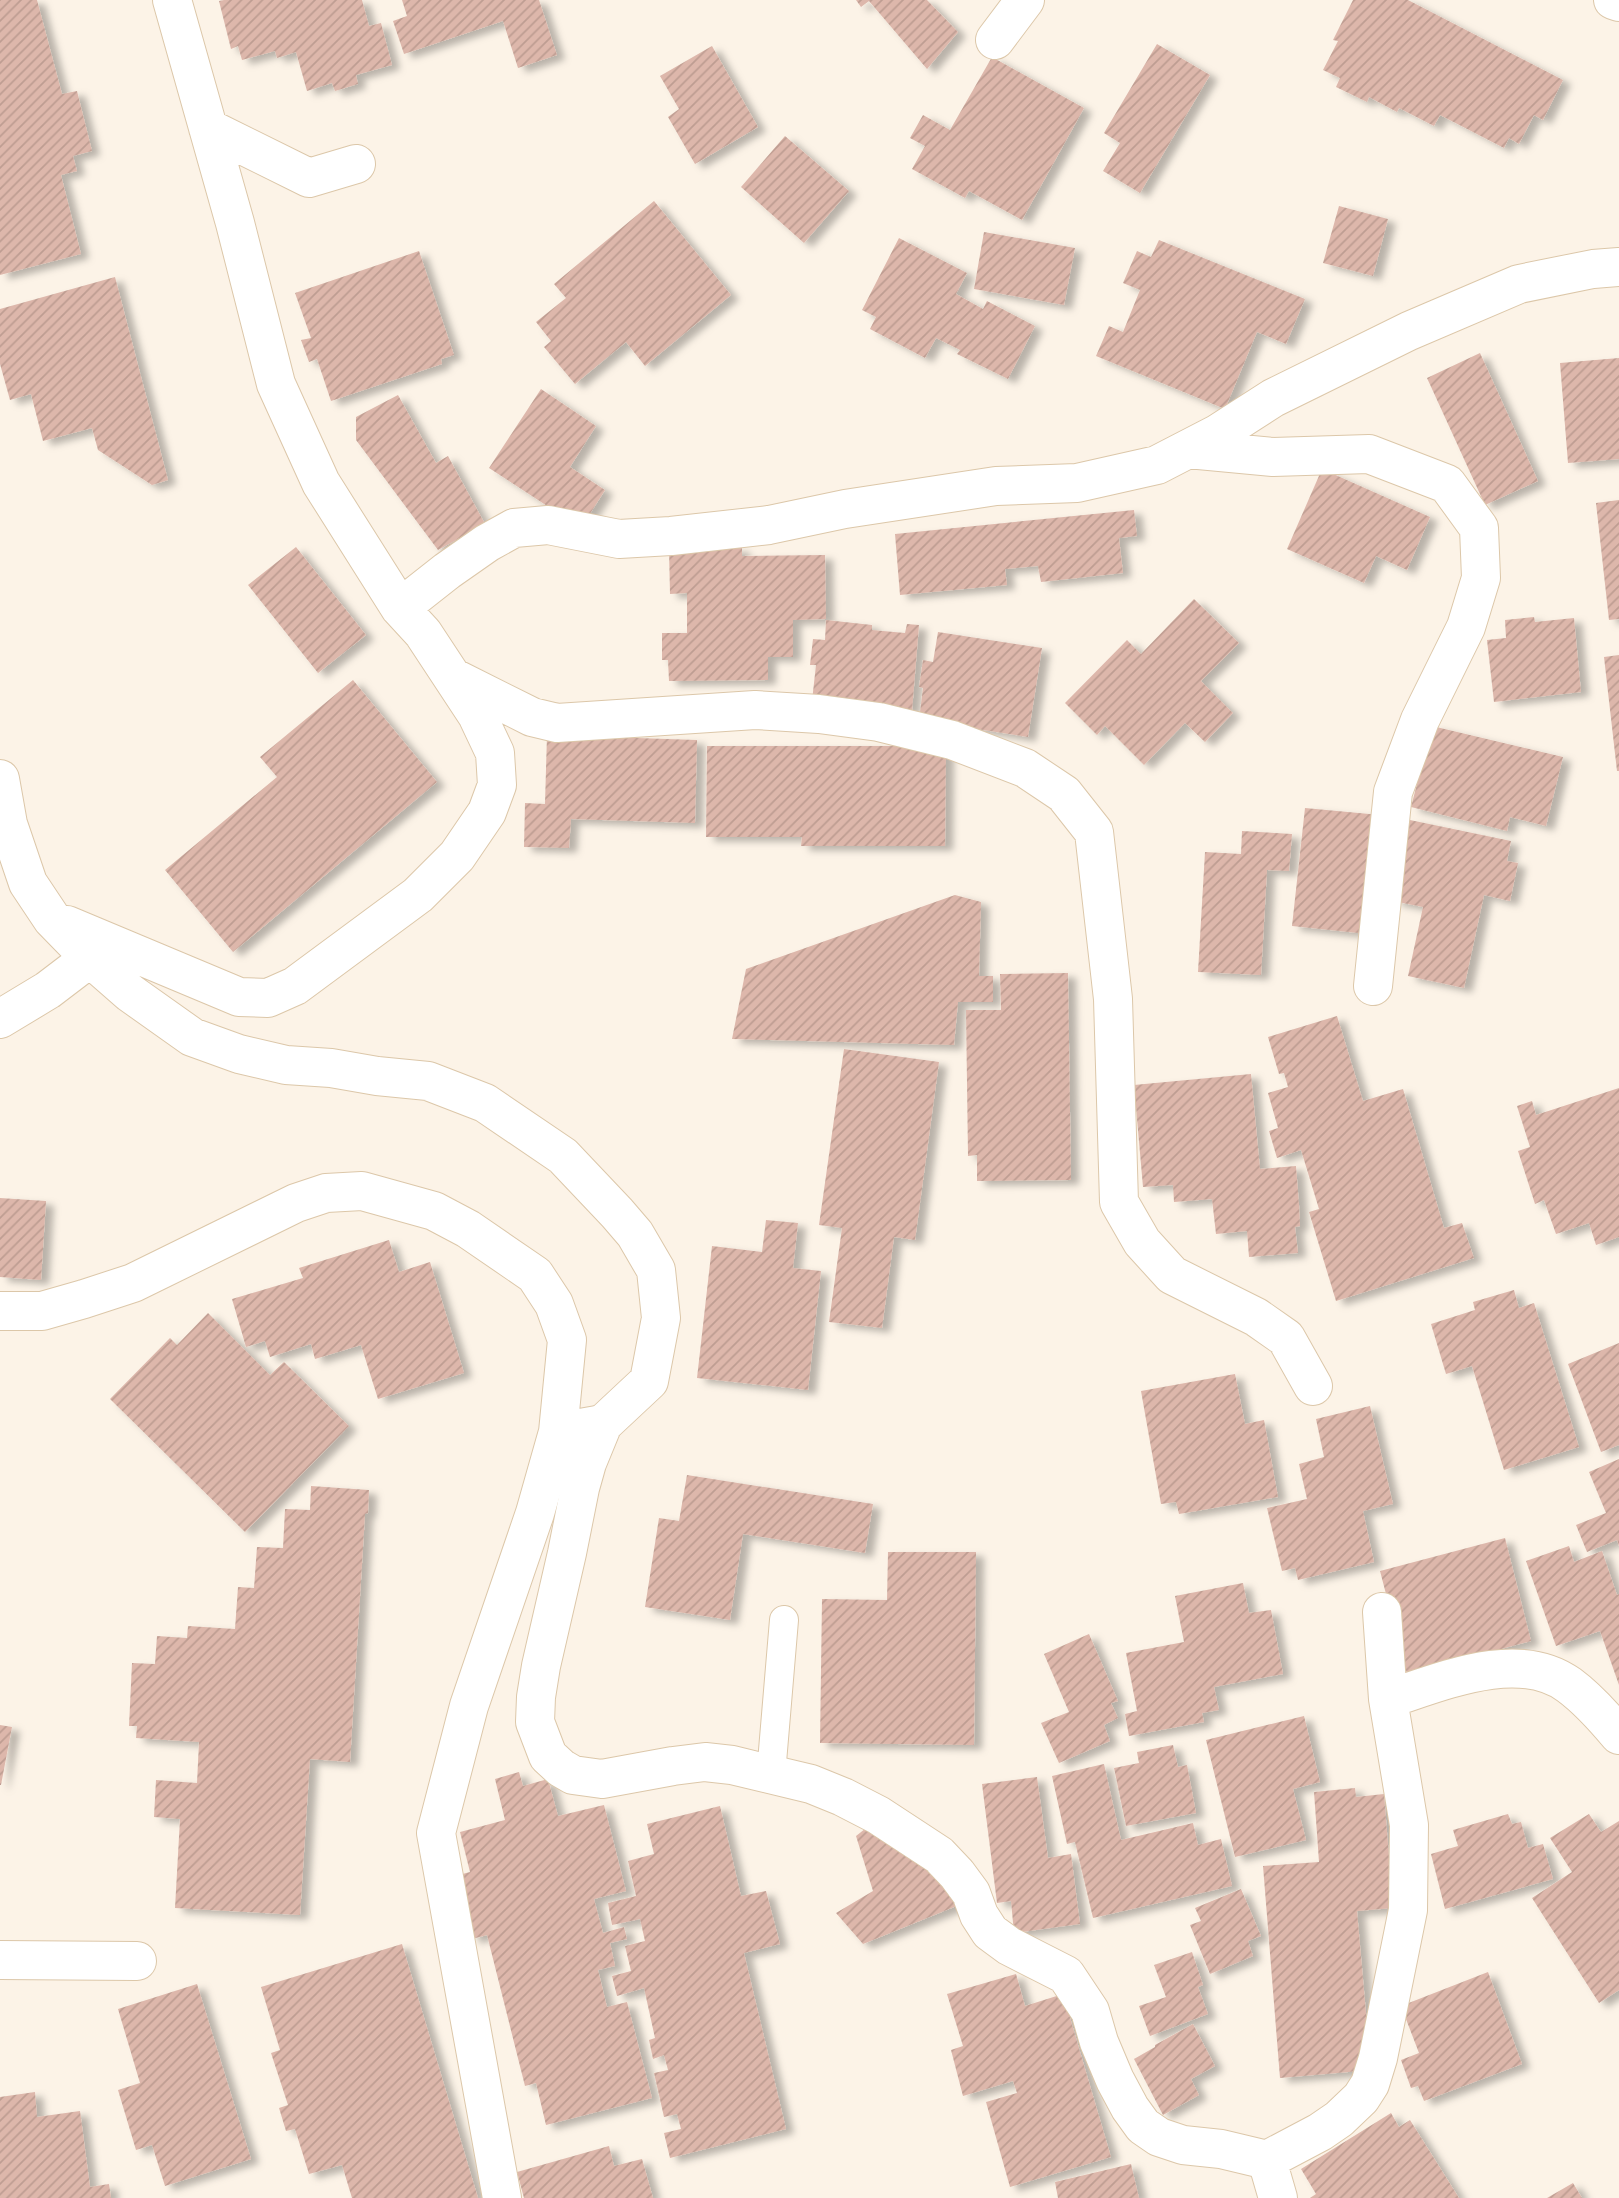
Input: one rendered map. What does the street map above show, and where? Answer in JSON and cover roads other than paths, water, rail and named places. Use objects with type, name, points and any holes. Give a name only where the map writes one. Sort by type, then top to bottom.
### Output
[{"type":"street","points":[[52,919],[239,997],[268,998],[295,986],[418,895],[457,856],[487,812],[497,785],[495,753],[477,715],[423,633],[400,608],[321,483],[276,384],[172,0]]},
{"type":"street","points":[[995,40],[1025,0]]},
{"type":"street","points":[[1613,0],[1619,2]]},
{"type":"street","points":[[208,128],[309,178],[356,164]]},
{"type":"street","points":[[400,608],[447,571],[514,528],[548,525],[619,539],[671,536],[769,525],[845,509],[983,488],[1077,483],[1157,465],[1217,433],[1273,398],[1409,331],[1519,284],[1593,269],[1619,267]]},
{"type":"street","points":[[1188,449],[1273,457],[1369,454],[1447,484],[1479,528],[1480,578],[1466,627],[1420,720],[1394,792],[1373,986]]},
{"type":"street","points":[[452,677],[532,717],[557,723],[755,710],[819,714],[879,722],[951,740],[1025,768],[1064,794],[1094,832],[1112,999],[1119,1202],[1142,1242],[1172,1275],[1256,1317],[1286,1338],[1313,1386]]},
{"type":"street","points":[[0,779],[8,824],[28,883],[52,919],[90,958],[130,993],[192,1037],[239,1054],[286,1065],[428,1081],[485,1103],[563,1156],[629,1227],[656,1270],[661,1318],[649,1381],[603,1424],[580,1488],[536,1697],[535,1722],[548,1756],[573,1775],[602,1779],[705,1762],[811,1784],[878,1815],[939,1855],[971,1893],[979,1915],[990,1932],[1009,1946],[1066,1975],[1090,2011],[1099,2042],[1130,2109],[1143,2126],[1159,2137],[1183,2145],[1222,2149],[1268,2160],[1339,2119],[1361,2098],[1370,2084],[1378,2058],[1408,1910],[1409,1825],[1388,1699],[1382,1612]]},
{"type":"street","points":[[0,1019],[48,990],[90,958]]},
{"type":"street","points":[[0,1311],[42,1311],[121,1287],[296,1203],[326,1193],[362,1191],[434,1210],[468,1228],[535,1275],[554,1304],[567,1340],[558,1432],[535,1513],[469,1706],[436,1833],[502,2198]]},
{"type":"street","points":[[558,1432],[603,1424]]},
{"type":"street","points":[[1388,1699],[1454,1678],[1508,1668],[1536,1670],[1567,1684],[1595,1707],[1619,1735]]},
{"type":"street","points":[[0,1960],[137,1961]]},
{"type":"street","points":[[1268,2160],[1278,2198]]},
{"type":"lane","points":[[771,1774],[784,1620]]}]
